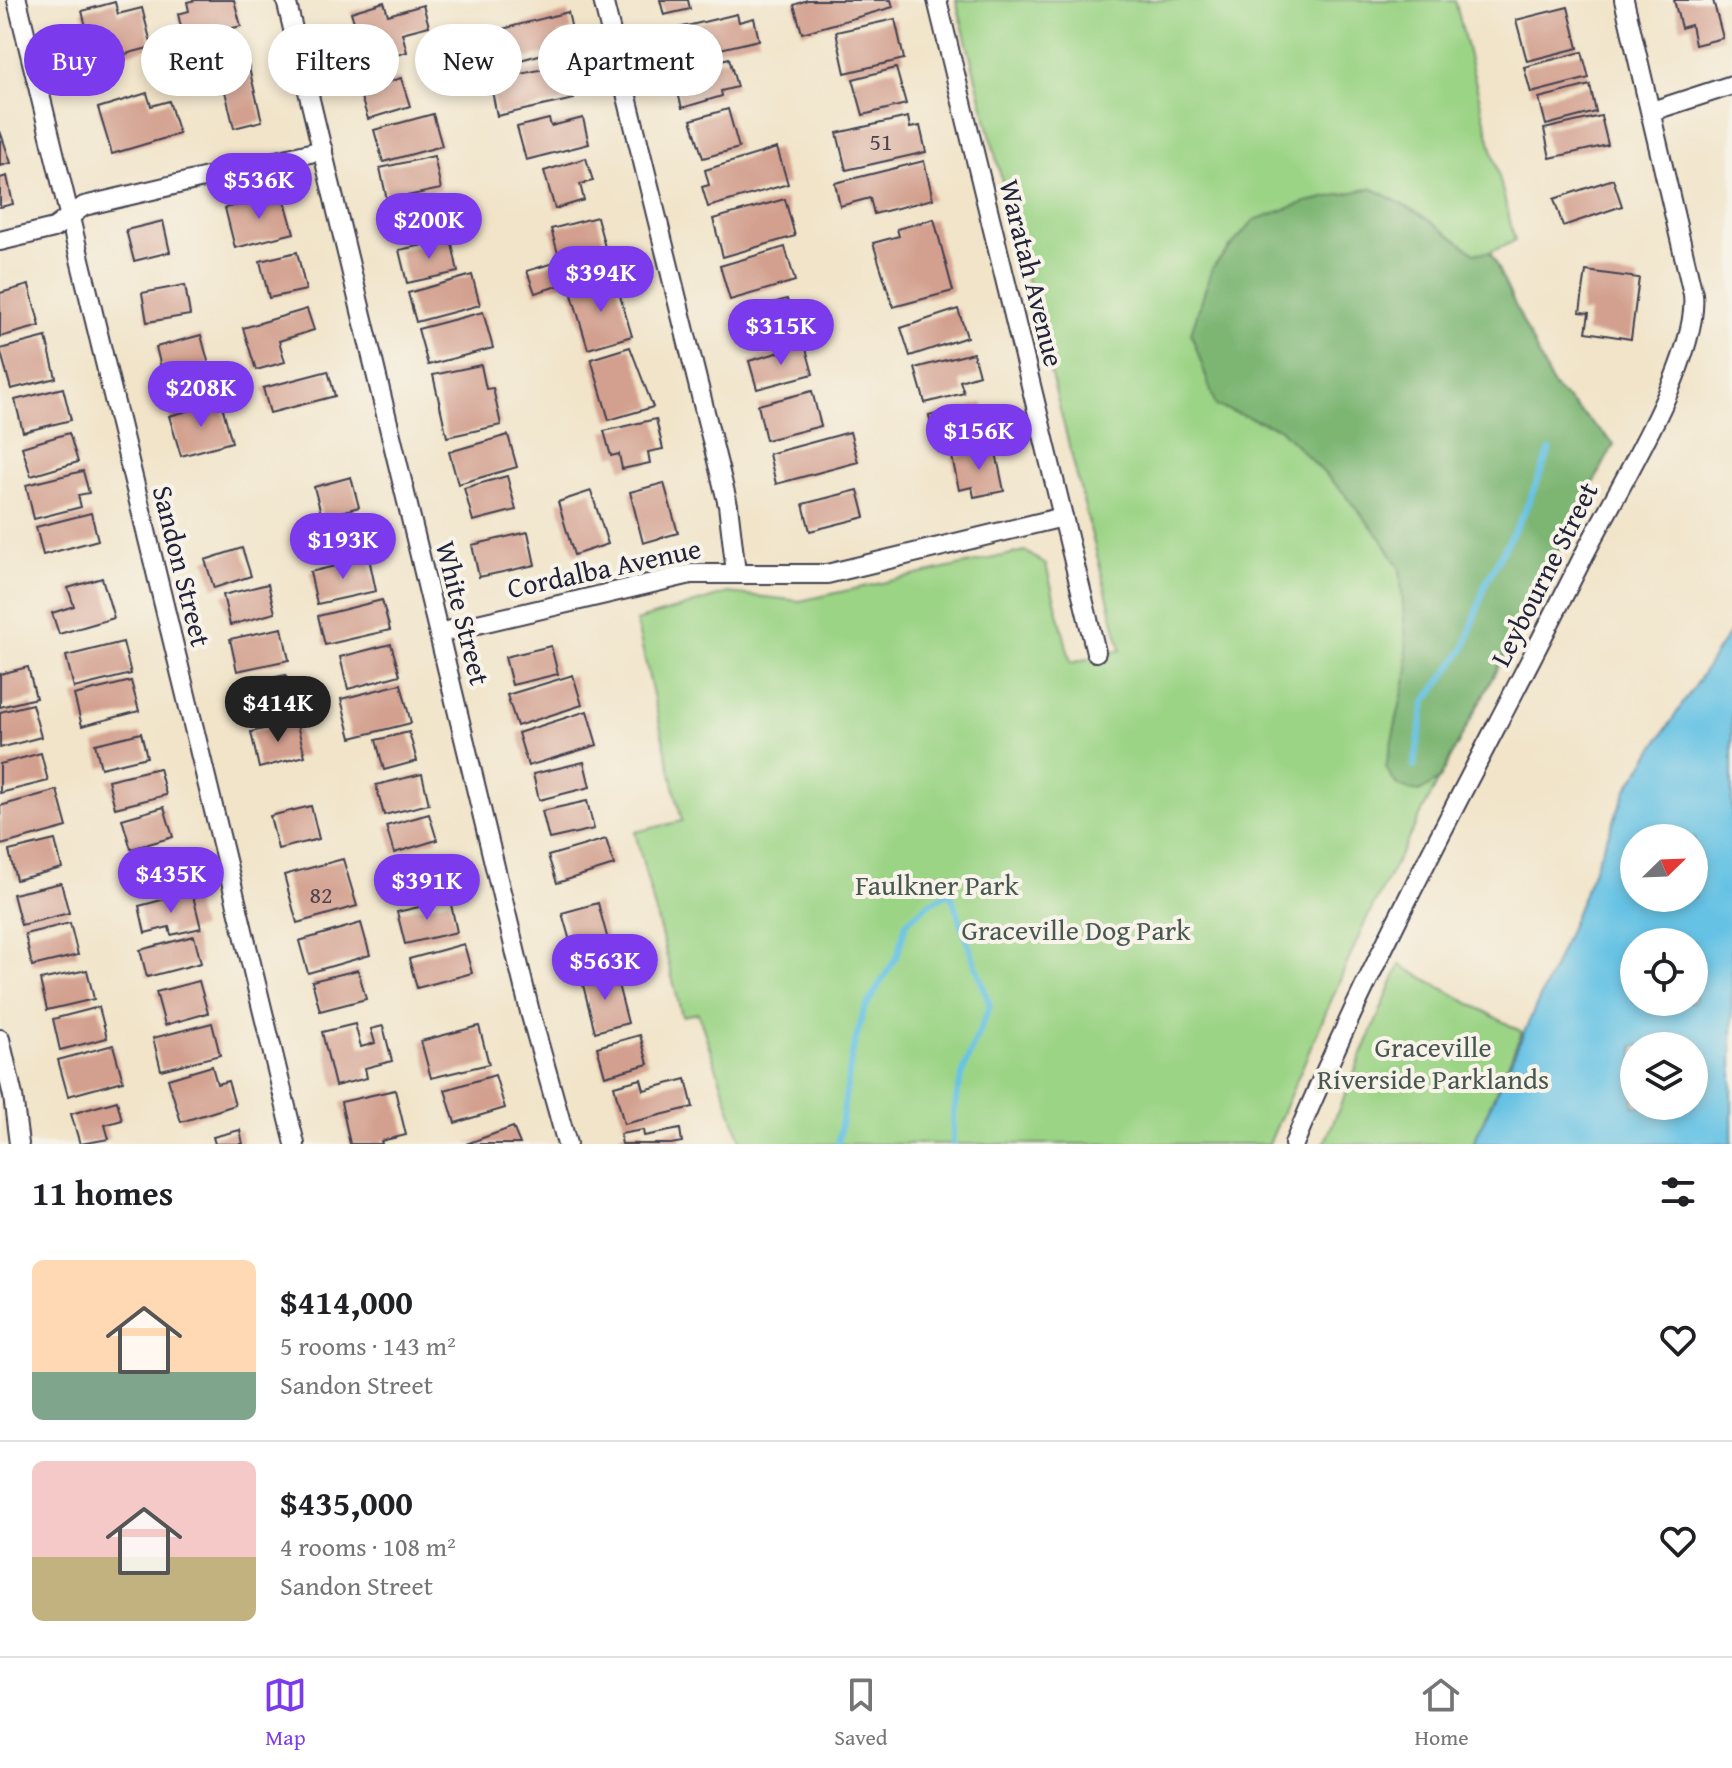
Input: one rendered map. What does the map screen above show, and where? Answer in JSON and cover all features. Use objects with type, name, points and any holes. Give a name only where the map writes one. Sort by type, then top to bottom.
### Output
[{"type":"street","name":"Sandon Street","points":[[17,0],[295,1144]]},
{"type":"street","name":"White Street","points":[[286,0],[530,1012],[567,1144]]},
{"type":"street","points":[[603,0],[728,505],[736,573]]},
{"type":"street","name":"Waratah Avenue","points":[[937,0],[1096,652]]},
{"type":"street","name":"Leybourne Street","points":[[1294,1144],[1369,976],[1644,438],[1686,343],[1694,308],[1693,294],[1624,0]]},
{"type":"street","points":[[1652,111],[1732,85]]},
{"type":"street","points":[[0,241],[54,228],[84,206],[323,150]]},
{"type":"street","name":"Cordalba Avenue","points":[[439,633],[678,576],[827,574],[1063,517]]},
{"type":"street","points":[[0,1039],[13,1096],[19,1144]]},
{"type":"green space","name":"Faulkner Park","points":[[956,0],[1455,0],[1515,241],[1490,252],[1553,386],[1614,444],[1366,920],[1269,1144],[742,1144],[698,1013],[682,1016],[635,832],[682,821],[636,621],[728,593],[800,601],[1025,551],[1046,565],[1071,663],[1121,650]]},
{"type":"green space","points":[[1372,188],[1420,214],[1475,253],[1490,252],[1553,386],[1614,444],[1439,780],[1419,792],[1398,785],[1386,767],[1408,669],[1400,569],[1381,538],[1343,492],[1279,428],[1216,406],[1191,333],[1212,268],[1254,220],[1306,202]]},
{"type":"green space","name":"Graceville Riverside Parklands","points":[[1400,965],[1522,1032],[1473,1144],[1324,1144]]},
{"type":"water","points":[[1732,628],[1732,1144],[1473,1144],[1552,971],[1627,789]]},
{"type":"building","points":[[234,0],[240,24],[180,24],[178,14],[189,11],[187,2]]},
{"type":"building","points":[[660,0],[688,0],[690,9],[664,15]]},
{"type":"building","points":[[807,0],[891,0],[893,7],[802,33],[794,5]]},
{"type":"building","points":[[1674,0],[1713,0],[1723,38],[1695,45],[1691,25],[1681,28]]},
{"type":"building","points":[[115,2],[118,14],[142,8],[146,24],[141,24],[141,50],[125,54],[125,24],[85,24],[82,11]]},
{"type":"building","points":[[384,2],[388,15],[423,5],[428,24],[415,24],[415,30],[402,33],[407,52],[399,54],[399,24],[355,24],[351,12]]},
{"type":"building","points":[[1568,7],[1578,48],[1527,61],[1516,20]]},
{"type":"building","points":[[568,12],[571,24],[538,24],[538,55],[522,59],[522,24]]},
{"type":"building","points":[[737,14],[739,22],[754,18],[759,40],[723,48],[723,24],[695,24]]},
{"type":"building","points":[[895,19],[904,59],[845,73],[836,32]]},
{"type":"building","points":[[1582,52],[1589,78],[1531,93],[1524,67]]},
{"type":"building","points":[[729,58],[737,87],[723,90],[723,60]]},
{"type":"building","points":[[896,68],[906,104],[863,115],[853,79]]},
{"type":"building","points":[[538,70],[538,96],[573,96],[574,99],[497,116],[493,96],[522,96],[522,74]]},
{"type":"building","points":[[399,79],[410,106],[368,119],[361,96],[399,96]]},
{"type":"building","points":[[252,80],[262,121],[234,128],[226,96],[252,96]]},
{"type":"building","points":[[1590,85],[1596,112],[1546,125],[1539,98]]},
{"type":"building","points":[[141,95],[148,96],[151,106],[169,101],[179,134],[112,154],[98,108]]},
{"type":"building","points":[[679,96],[722,96],[682,108]]},
{"type":"building","points":[[728,109],[739,148],[703,158],[691,120]]},
{"type":"building","points":[[433,114],[442,146],[383,162],[374,130]]},
{"type":"building","points":[[1601,116],[1608,145],[1550,158],[1544,129]]},
{"type":"building","points":[[908,117],[910,128],[920,126],[926,152],[846,170],[837,133]]},
{"type":"building","points":[[583,118],[589,144],[526,160],[517,127],[549,119],[551,126]]},
{"type":"building","points":[[0,131],[11,163],[0,166]]},
{"type":"building","points":[[777,148],[788,184],[708,207],[702,187],[709,185],[705,170]]},
{"type":"building","points":[[434,156],[441,189],[387,200],[380,168]]},
{"type":"building","points":[[586,158],[593,181],[580,184],[584,200],[555,209],[544,171]]},
{"type":"building","points":[[924,161],[933,199],[874,214],[870,198],[840,206],[835,183]]},
{"type":"building","points":[[7,176],[13,204],[0,207],[0,178]]},
{"type":"building","points":[[1613,179],[1622,206],[1563,226],[1554,199]]},
{"type":"building","points":[[283,194],[294,233],[235,248],[225,208]]},
{"type":"building","points":[[441,199],[448,231],[398,242],[392,210]]},
{"type":"building","points":[[785,199],[795,236],[723,257],[713,219]]},
{"type":"building","points":[[597,217],[607,255],[562,267],[551,229]]},
{"type":"building","points":[[934,219],[953,291],[893,307],[873,243],[899,236],[897,229]]},
{"type":"building","points":[[163,221],[170,252],[134,261],[126,230]]},
{"type":"building","points":[[451,239],[458,272],[407,283],[399,250]]},
{"type":"building","points":[[785,247],[795,281],[730,300],[720,266]]},
{"type":"building","points":[[297,252],[306,290],[269,298],[260,261]]},
{"type":"building","points":[[557,262],[564,284],[535,293],[527,271]]},
{"type":"building","points":[[1586,271],[1639,278],[1631,339],[1586,332],[1589,313],[1580,312]]},
{"type":"building","points":[[472,275],[480,305],[416,322],[408,293]]},
{"type":"building","points":[[615,279],[632,336],[588,349],[571,291]]},
{"type":"building","points":[[29,285],[40,326],[0,337],[0,293]]},
{"type":"building","points":[[185,285],[190,315],[147,322],[142,293]]},
{"type":"building","points":[[787,299],[796,330],[741,345],[733,314]]},
{"type":"building","points":[[307,309],[314,330],[279,341],[285,362],[256,370],[243,328]]},
{"type":"building","points":[[958,309],[967,337],[910,356],[901,328]]},
{"type":"building","points":[[483,312],[493,348],[428,365],[418,329]]},
{"type":"building","points":[[201,335],[212,376],[166,388],[156,347]]},
{"type":"building","points":[[46,337],[56,378],[11,389],[0,349]]},
{"type":"building","points":[[805,345],[813,374],[757,389],[749,361]]},
{"type":"building","points":[[630,347],[653,407],[609,420],[591,359]]},
{"type":"building","points":[[973,353],[979,375],[960,381],[964,393],[925,403],[915,368]]},
{"type":"building","points":[[481,365],[486,389],[493,388],[501,425],[447,437],[433,375]]},
{"type":"building","points":[[328,371],[335,396],[270,413],[263,388]]},
{"type":"building","points":[[63,388],[71,420],[23,432],[15,400]]},
{"type":"building","points":[[812,391],[821,426],[766,440],[758,405]]},
{"type":"building","points":[[221,402],[232,442],[181,456],[169,416]]},
{"type":"building","points":[[983,403],[990,433],[936,446],[929,416]]},
{"type":"building","points":[[656,419],[663,449],[648,452],[650,463],[622,469],[619,454],[611,456],[604,431]]},
{"type":"building","points":[[850,432],[858,462],[776,484],[769,454]]},
{"type":"building","points":[[69,433],[78,462],[31,476],[22,447]]},
{"type":"building","points":[[508,435],[517,467],[458,484],[449,452]]},
{"type":"building","points":[[995,448],[1004,491],[974,497],[972,487],[959,490],[952,457]]},
{"type":"building","points":[[83,471],[89,493],[78,495],[81,507],[34,519],[26,485]]},
{"type":"building","points":[[507,476],[516,510],[473,521],[464,488]]},
{"type":"building","points":[[351,477],[359,507],[322,517],[314,487]]},
{"type":"building","points":[[664,483],[678,533],[643,543],[630,492]]},
{"type":"building","points":[[858,490],[865,517],[810,531],[803,504]]},
{"type":"building","points":[[591,491],[608,544],[574,555],[558,502]]},
{"type":"building","points":[[91,513],[98,540],[43,555],[36,527]]},
{"type":"building","points":[[361,518],[367,544],[310,558],[304,532]]},
{"type":"building","points":[[528,532],[535,565],[479,577],[472,545]]},
{"type":"building","points":[[242,548],[251,576],[214,588],[205,560]]},
{"type":"building","points":[[369,558],[376,591],[317,604],[310,572]]},
{"type":"building","points":[[102,578],[114,618],[59,634],[52,613],[74,606],[68,588]]},
{"type":"building","points":[[268,584],[275,613],[230,625],[223,595]]},
{"type":"building","points":[[382,600],[390,630],[325,645],[318,616]]},
{"type":"building","points":[[282,628],[289,660],[237,671],[230,639]]},
{"type":"building","points":[[123,642],[131,674],[74,688],[66,656]]},
{"type":"building","points":[[391,644],[400,675],[348,689],[340,657]]},
{"type":"building","points":[[551,646],[558,674],[512,685],[505,657]]},
{"type":"building","points":[[28,667],[36,698],[0,707],[0,674]]},
{"type":"building","points":[[286,675],[291,701],[246,710],[241,684]]},
{"type":"building","points":[[573,675],[582,705],[517,726],[507,695]]},
{"type":"building","points":[[131,681],[139,711],[82,726],[74,695]]},
{"type":"building","points":[[401,684],[411,723],[351,738],[341,699]]},
{"type":"building","points":[[32,704],[41,737],[0,748],[0,712]]},
{"type":"building","points":[[587,711],[597,745],[528,766],[518,733]]},
{"type":"building","points":[[296,721],[305,756],[259,768],[251,732]]},
{"type":"building","points":[[409,732],[417,761],[384,770],[376,740]]},
{"type":"building","points":[[141,733],[147,757],[101,768],[95,744]]},
{"type":"building","points":[[41,753],[48,781],[0,793],[0,764]]},
{"type":"building","points":[[584,762],[590,787],[539,800],[533,774]]},
{"type":"building","points":[[159,768],[166,795],[115,808],[108,780]]},
{"type":"building","points":[[422,774],[429,804],[384,815],[376,785]]},
{"type":"building","points":[[57,790],[67,827],[1,845],[0,806]]},
{"type":"building","points":[[587,801],[594,829],[549,839],[542,811]]},
{"type":"building","points":[[311,806],[319,839],[278,849],[270,816]]},
{"type":"building","points":[[164,807],[173,837],[131,849],[122,819]]},
{"type":"building","points":[[429,814],[437,840],[394,853],[386,826]]},
{"type":"building","points":[[606,839],[614,865],[557,883],[548,856]]},
{"type":"building","points":[[55,840],[62,868],[16,880],[9,851]]},
{"type":"building","points":[[176,850],[182,879],[133,889],[127,860]]},
{"type":"building","points":[[442,855],[449,881],[403,893],[396,867]]},
{"type":"building","points":[[343,859],[357,906],[297,923],[284,875]]},
{"type":"building","points":[[61,883],[69,913],[21,925],[13,894]]},
{"type":"building","points":[[192,892],[201,928],[171,935],[169,927],[145,933],[139,906]]},
{"type":"building","points":[[450,900],[457,932],[405,944],[397,912]]},
{"type":"building","points":[[598,903],[609,944],[574,955],[562,913]]},
{"type":"building","points":[[70,923],[78,955],[32,966],[25,934]]},
{"type":"building","points":[[361,923],[370,955],[308,973],[299,941]]},
{"type":"building","points":[[194,936],[201,963],[147,977],[140,950]]},
{"type":"building","points":[[464,944],[472,973],[417,988],[409,959]]},
{"type":"building","points":[[87,970],[94,999],[47,1010],[40,980]]},
{"type":"building","points":[[358,970],[366,999],[320,1011],[312,981]]},
{"type":"building","points":[[615,973],[628,1023],[595,1032],[582,981]]},
{"type":"building","points":[[199,981],[208,1013],[165,1025],[156,992]]},
{"type":"building","points":[[99,1007],[107,1038],[60,1050],[53,1019]]},
{"type":"building","points":[[212,1023],[220,1055],[161,1070],[153,1038]]},
{"type":"building","points":[[355,1024],[361,1047],[375,1043],[371,1029],[383,1026],[392,1061],[365,1068],[367,1078],[335,1086],[322,1032]]},
{"type":"building","points":[[479,1026],[489,1064],[431,1078],[421,1041]]},
{"type":"building","points":[[640,1035],[648,1064],[605,1076],[597,1047]]},
{"type":"building","points":[[113,1045],[123,1081],[68,1096],[58,1060]]},
{"type":"building","points":[[212,1066],[217,1084],[228,1081],[235,1105],[181,1122],[168,1079]]},
{"type":"building","points":[[495,1075],[505,1108],[455,1123],[445,1090]]},
{"type":"building","points":[[641,1079],[644,1090],[686,1079],[693,1107],[624,1124],[614,1086]]},
{"type":"building","points":[[395,1090],[406,1135],[381,1141],[382,1144],[350,1144],[341,1102]]},
{"type":"building","points":[[117,1101],[122,1120],[105,1125],[109,1139],[80,1144],[71,1114]]},
{"type":"building","points":[[513,1127],[520,1144],[466,1144]]},
{"type":"building","points":[[680,1129],[682,1142],[671,1144],[622,1144],[620,1134],[643,1130],[644,1136]]},
{"type":"building","points":[[240,1130],[243,1144],[215,1144],[213,1137]]},
{"type":"waterway","points":[[1414,767],[1425,702],[1465,648],[1486,582],[1524,513],[1550,450]]},
{"type":"waterway","points":[[838,1144],[852,1054],[864,1010],[898,954],[906,923],[928,904],[950,892],[990,1006],[958,1090],[953,1144]]},
{"type":"park label","name":"Graceville Dog Park","points":[[1076,930]]}]
